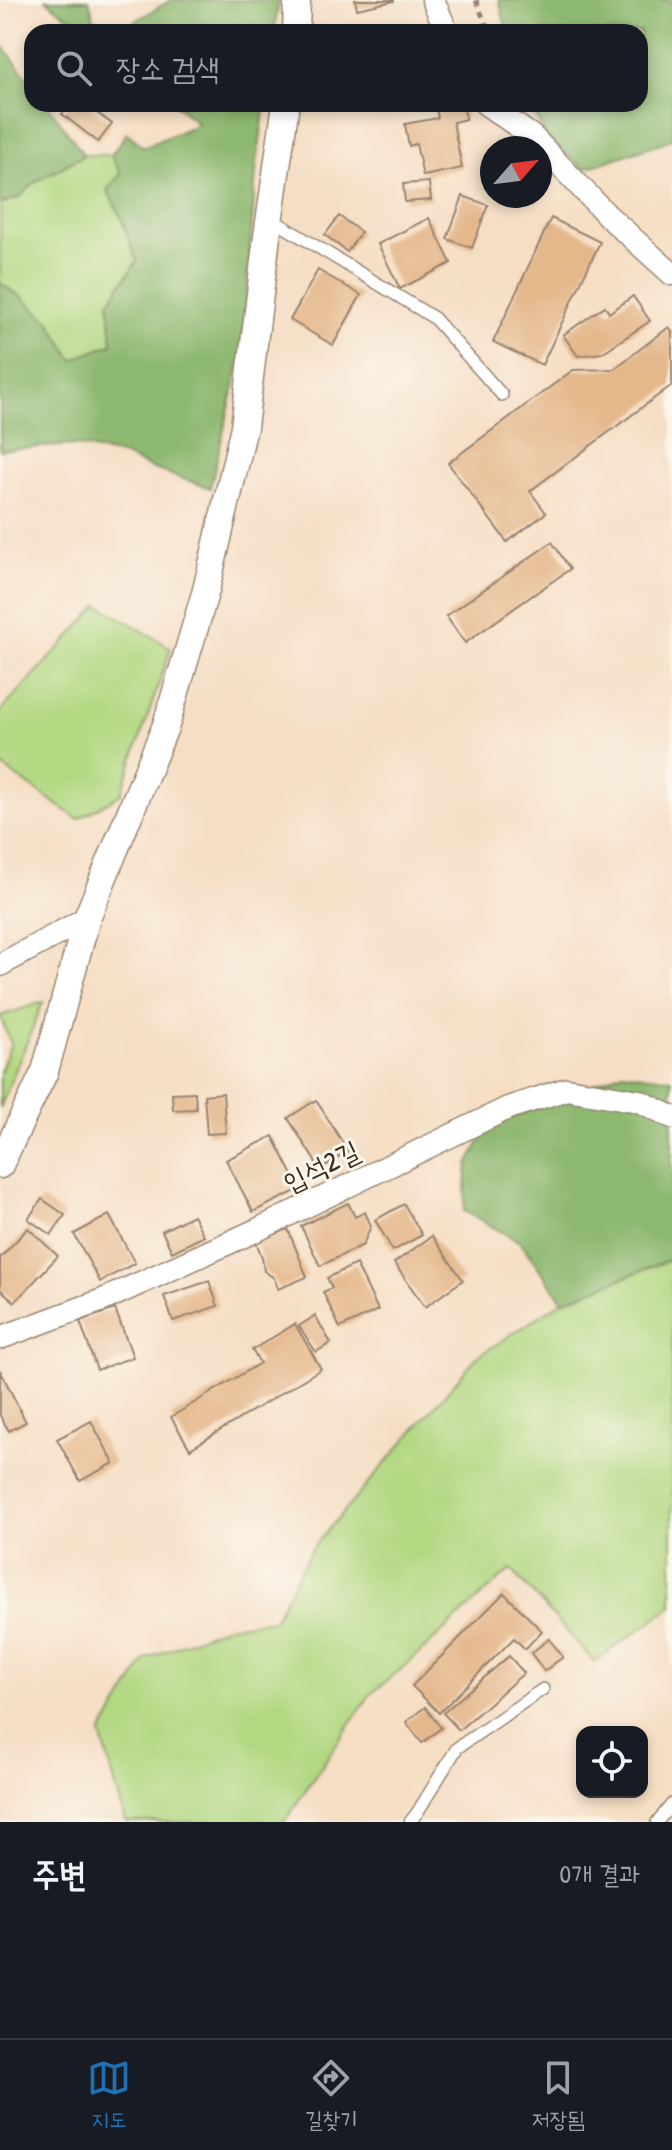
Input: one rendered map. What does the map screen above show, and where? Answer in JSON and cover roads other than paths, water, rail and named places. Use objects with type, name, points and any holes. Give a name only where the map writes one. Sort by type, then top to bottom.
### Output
[{"type":"street","points":[[296,24],[297,0]]},
{"type":"street","points":[[433,0],[444,24]]},
{"type":"street","points":[[0,1165],[45,1071],[87,918],[166,725],[206,590],[244,427],[285,112]]},
{"type":"street","points":[[497,112],[533,137],[608,216],[672,274]]},
{"type":"street","points":[[0,965],[87,918]]},
{"type":"street","name":"입석2길","points":[[0,1338],[103,1300],[523,1103],[567,1089],[639,1101],[672,1117]]},
{"type":"lane","points":[[269,218],[434,318],[502,395]]},
{"type":"lane","points":[[410,1822],[457,1748],[543,1689]]},
{"type":"lane","points":[[657,1822],[672,1804]]}]
